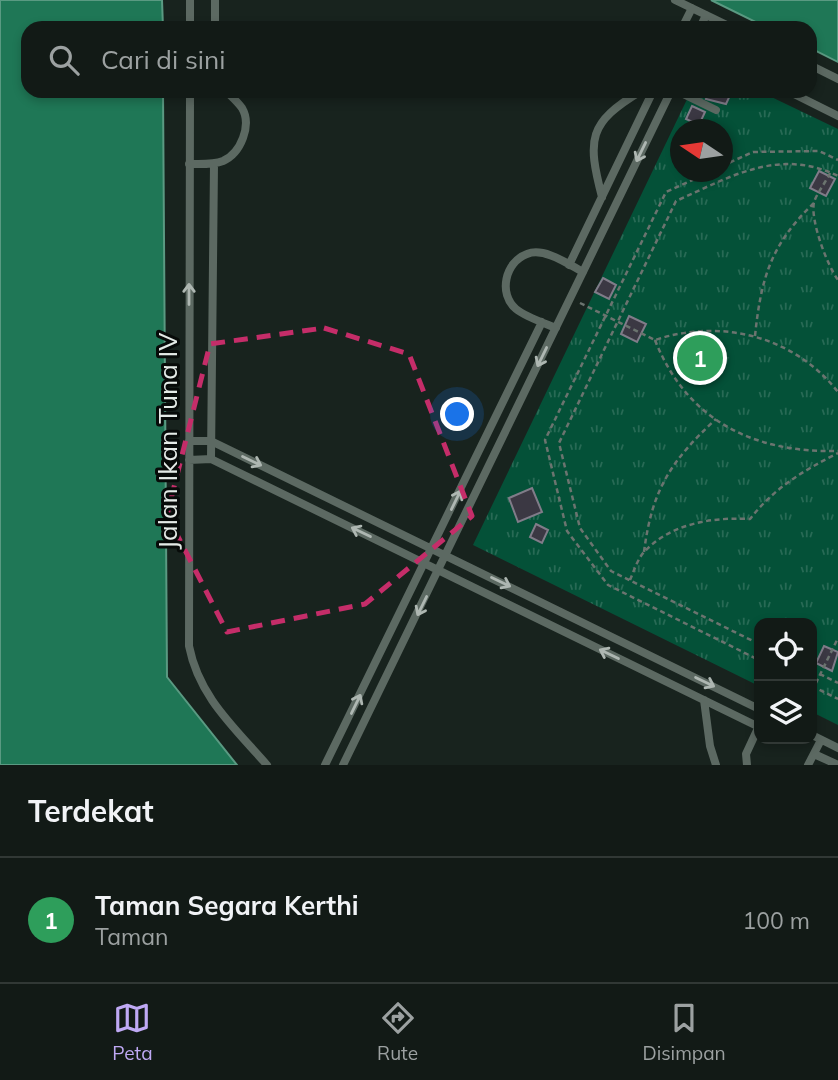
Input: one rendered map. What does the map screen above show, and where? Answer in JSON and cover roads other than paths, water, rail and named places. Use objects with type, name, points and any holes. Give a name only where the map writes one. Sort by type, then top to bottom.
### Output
[{"type":"lane","points":[[190,0],[190,21]]},
{"type":"lane","points":[[215,0],[215,21]]},
{"type":"lane","points":[[675,0],[718,21]]},
{"type":"lane","points":[[686,21],[692,8]]},
{"type":"lane","points":[[703,21],[706,15]]},
{"type":"lane","points":[[817,68],[838,79]]},
{"type":"lane","name":"Jalan Ikan Tuna IV","points":[[190,98],[189,646],[193,667],[205,693],[267,765]]},
{"type":"lane","points":[[189,164],[214,164],[227,160],[238,149],[246,128],[243,109],[233,98]]},
{"type":"lane","points":[[602,197],[593,160],[593,140],[601,122],[614,108],[630,98]]},
{"type":"lane","points":[[569,265],[650,98]]},
{"type":"lane","points":[[343,765],[668,98]]},
{"type":"lane","points":[[691,98],[716,110]]},
{"type":"lane","points":[[802,98],[838,116]]},
{"type":"lane","name":"Jalan Ikan Tuna IV","points":[[211,459],[214,164]]},
{"type":"lane","points":[[556,328],[516,309],[507,298],[505,282],[512,265],[527,254],[546,254],[583,272]]},
{"type":"lane","points":[[326,765],[542,322]]},
{"type":"lane","points":[[188,441],[211,441],[754,707]]},
{"type":"lane","points":[[188,460],[211,459],[754,725]]},
{"type":"lane","points":[[704,701],[716,765]]},
{"type":"lane","points":[[747,765],[746,754],[754,737]]},
{"type":"lane","points":[[817,738],[838,748]]},
{"type":"lane","points":[[808,765],[821,740]]},
{"type":"lane","points":[[814,754],[838,765]]},
{"type":"place","name":"Taman Segara Kerthi","points":[[700,358]]}]
